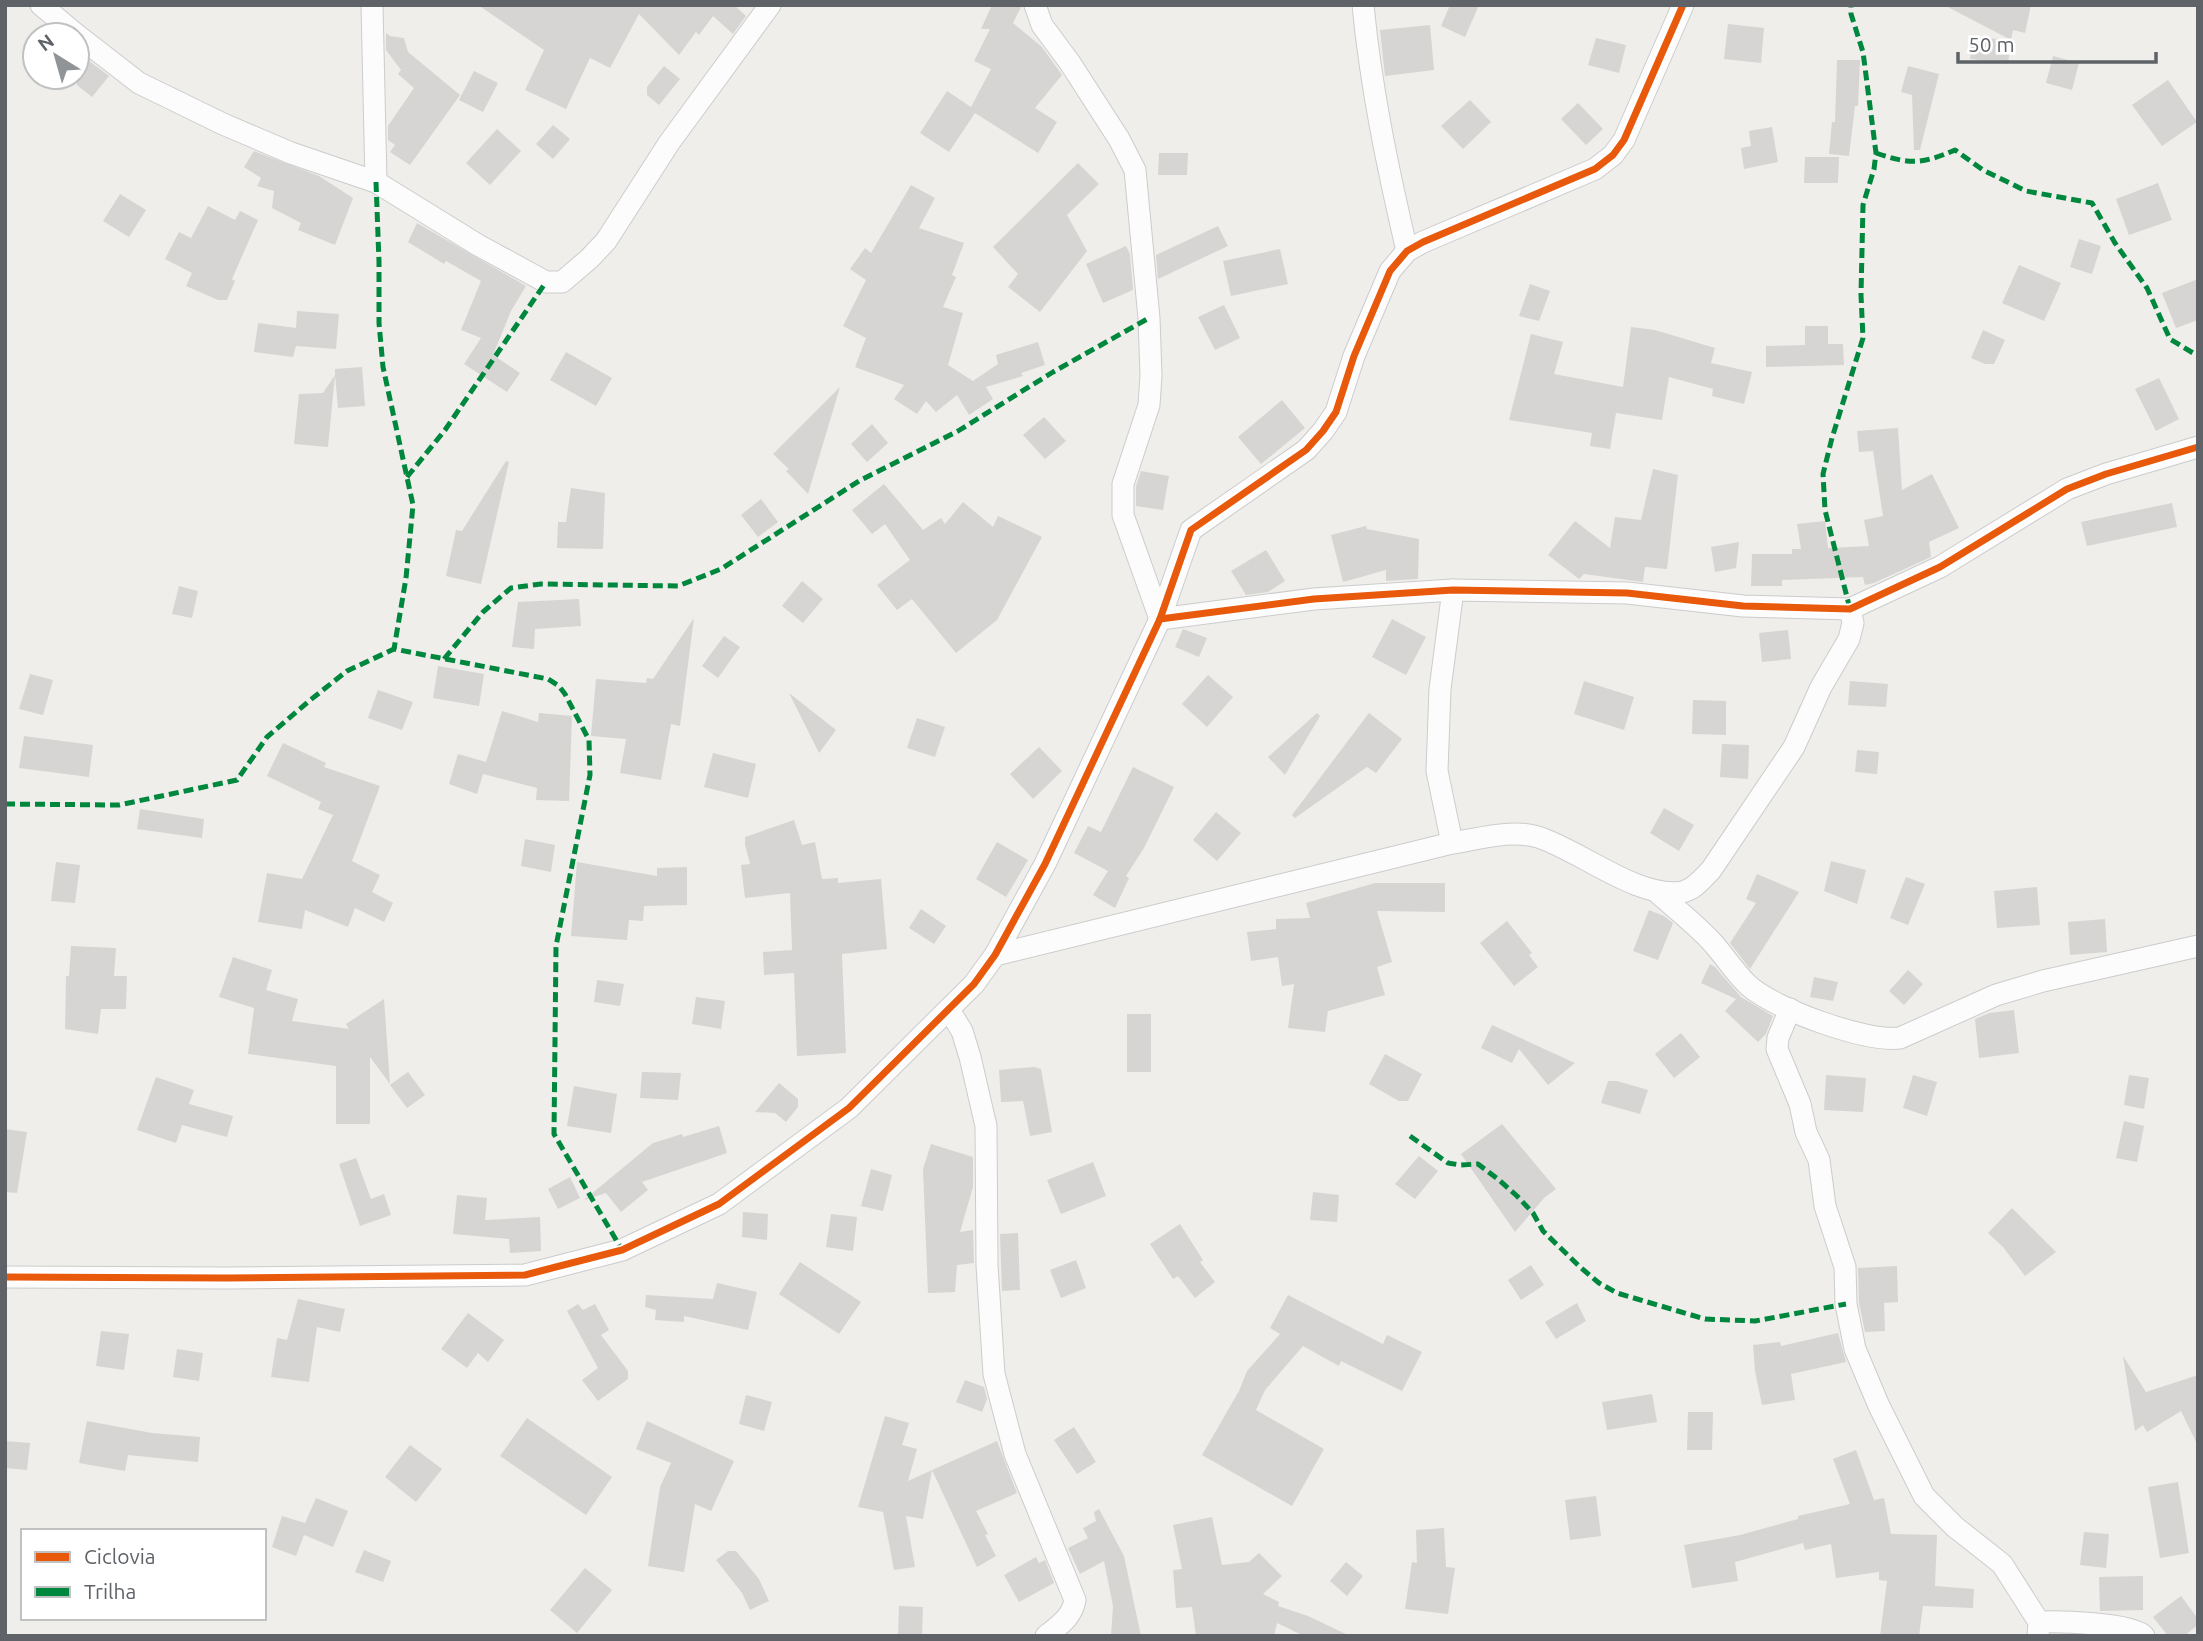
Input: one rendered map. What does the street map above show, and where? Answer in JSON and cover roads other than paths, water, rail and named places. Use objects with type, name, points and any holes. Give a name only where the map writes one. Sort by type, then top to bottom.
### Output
[{"type":"street","points":[[41,5],[60,21]]},
{"type":"street","points":[[372,5],[376,182]]},
{"type":"street","points":[[91,46],[139,83],[223,124],[291,153],[376,182],[478,245],[546,282],[562,282],[606,241],[670,144],[770,5]]},
{"type":"street","points":[[1035,5],[1042,25],[1098,106],[1135,170],[1149,318],[1151,375],[1149,405],[1124,484],[1123,514],[1160,618]]},
{"type":"street","points":[[1363,5],[1372,82],[1386,162],[1407,250]]},
{"type":"street","points":[[5,1277],[525,1275],[622,1250],[719,1204],[849,1108],[974,984],[995,955],[1045,864],[1160,618],[1191,530],[1306,450],[1323,431],[1336,412],[1353,356],[1390,271],[1407,250],[1594,169],[1613,155],[1624,140],[1683,5]]},
{"type":"street","points":[[1160,618],[1314,600],[1453,590],[1627,593],[1743,606],[1850,608],[1940,567],[2067,489],[2106,474],[2198,447]]},
{"type":"street","points":[[1452,843],[1437,771],[1440,689],[1453,590]]},
{"type":"street","points":[[1659,894],[1684,892],[1700,882],[1711,870],[1794,747],[1821,687],[1849,639],[1853,623],[1850,608]]},
{"type":"street","points":[[995,955],[1452,843],[1509,834],[1537,837],[1659,894],[1711,940],[1749,986],[1790,1009],[1873,1038],[1900,1038],[1996,995],[2043,981],[2198,947]]},
{"type":"street","points":[[1790,1009],[1778,1038],[1777,1049],[1800,1104],[1806,1132],[1819,1160],[1825,1206],[1845,1267],[1846,1304],[1856,1349],[1880,1406],[1924,1496],[1955,1527],[2002,1564],[2038,1629],[2057,1621],[2123,1627],[2139,1630],[2144,1636]]},
{"type":"street","points":[[949,1010],[961,1031],[970,1057],[986,1126],[987,1265],[994,1374],[1015,1454],[1075,1600],[1066,1619],[1046,1636]]}]
